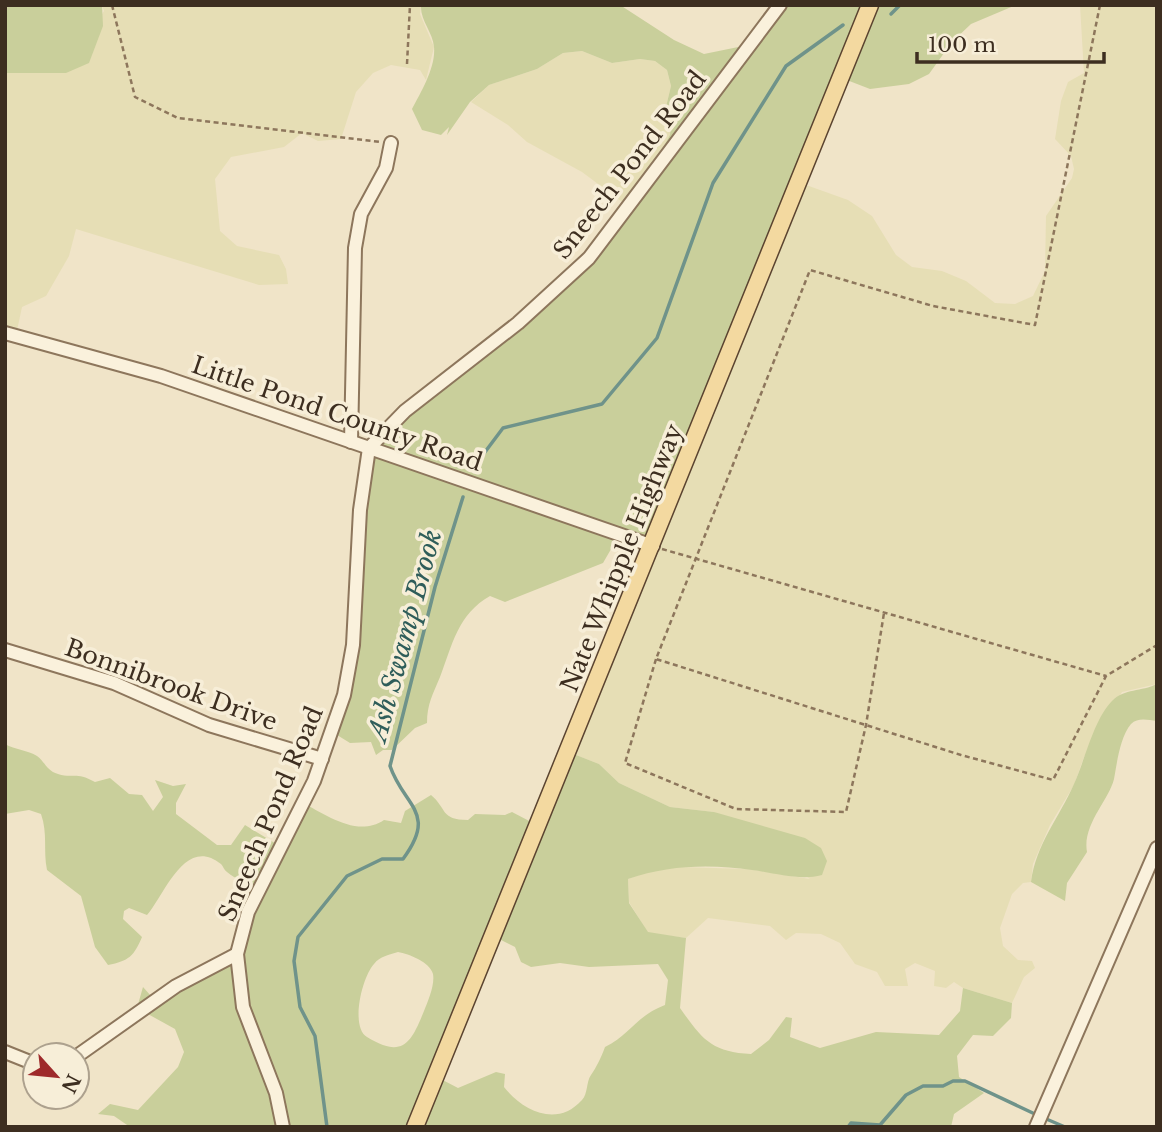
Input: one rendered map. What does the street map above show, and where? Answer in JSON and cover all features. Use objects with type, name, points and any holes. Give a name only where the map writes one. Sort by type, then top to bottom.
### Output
[{"type":"main road","name":"Nate Whipple Highway","points":[[415,1127],[653,546],[870,5]]},
{"type":"street","name":"Sneech Pond Road","points":[[283,1127],[276,1093],[243,1007],[237,954],[248,912],[305,800],[322,759],[350,669],[360,510],[369,448],[405,411],[517,323],[589,258],[780,5]]},
{"type":"street","points":[[351,442],[355,248],[361,214],[386,168],[391,143]]},
{"type":"street","name":"Little Pond County Road","points":[[5,333],[129,365],[653,546]]},
{"type":"street","name":"Bonnibrook Drive","points":[[5,650],[114,683],[209,725],[322,759]]},
{"type":"street","points":[[1038,1121],[1157,848]]},
{"type":"street","points":[[91,1046],[176,986],[237,954]]},
{"type":"path","points":[[112,5],[135,97],[145,102],[178,118],[391,143]]},
{"type":"path","points":[[407,64],[410,5]]},
{"type":"path","points":[[884,612],[866,725],[846,813],[736,809],[625,763],[656,659],[810,270],[933,306],[1035,325],[1100,5]]},
{"type":"path","points":[[653,546],[1106,676]]},
{"type":"path","points":[[656,659],[866,725],[1053,779],[1106,676],[1156,647]]},
{"type":"shaded area","points":[[102,5],[421,5],[420,14],[434,47],[426,80],[420,70],[391,65],[373,73],[356,92],[341,139],[318,141],[302,133],[284,147],[231,157],[215,179],[220,231],[237,246],[279,255],[286,269],[288,284],[259,285],[76,229],[69,256],[46,296],[22,307],[16,335],[5,333],[5,73],[66,73],[104,11]]},
{"type":"shaded area","points":[[1080,5],[1157,5],[1157,684],[1122,692],[1084,757],[1074,785],[1050,825],[1033,864],[1031,882],[1023,883],[1012,894],[1000,928],[1003,946],[1018,960],[1032,961],[1035,968],[1024,977],[1012,1003],[963,988],[954,982],[946,988],[934,986],[935,971],[915,963],[905,969],[908,986],[885,986],[877,972],[855,964],[840,943],[821,934],[796,933],[786,940],[770,926],[708,918],[686,938],[648,933],[629,902],[628,879],[651,871],[680,867],[748,869],[810,879],[714,812],[670,807],[619,783],[599,764],[566,751],[795,181],[848,200],[872,216],[896,255],[912,267],[942,271],[966,281],[995,303],[1015,304],[1033,296],[1045,271],[1046,216],[1072,178],[1074,169],[1071,156],[1055,139],[1061,101],[1068,82],[1084,73]]},
{"type":"shaded area","points":[[582,51],[612,63],[640,59],[655,61],[667,70],[671,86],[665,111],[671,123],[670,136],[629,207],[582,172],[527,142],[508,125],[471,102],[489,85],[537,69],[563,53]]},
{"type":"green space","points":[[5,5],[102,5],[103,26],[89,63],[66,73],[5,73]]},
{"type":"green space","points":[[421,5],[620,5],[674,40],[704,54],[753,44],[782,5],[1016,5],[971,24],[952,42],[929,74],[909,84],[870,89],[839,77],[648,542],[618,537],[603,563],[505,602],[490,596],[479,603],[463,621],[453,642],[431,699],[427,723],[415,728],[392,750],[383,750],[376,755],[371,742],[350,743],[329,730],[349,661],[368,448],[585,265],[646,179],[670,135],[671,123],[665,111],[671,86],[667,70],[655,61],[640,59],[612,63],[582,51],[563,53],[537,69],[489,85],[470,102],[447,135],[449,127],[441,135],[422,130],[412,109],[430,71],[434,47],[422,16]]},
{"type":"green space","points":[[1157,684],[1157,721],[1137,720],[1127,729],[1114,779],[1088,832],[1087,852],[1067,883],[1065,901],[1031,882],[1043,843],[1074,784],[1095,729],[1106,709],[1122,694]]},
{"type":"green space","points":[[5,744],[37,756],[54,773],[83,777],[95,782],[110,778],[129,794],[142,795],[153,811],[163,797],[155,780],[173,786],[186,784],[176,803],[176,814],[217,845],[231,845],[245,825],[278,845],[301,802],[342,823],[363,827],[384,820],[401,823],[405,811],[431,795],[448,816],[453,818],[468,820],[475,814],[505,815],[512,812],[535,824],[566,751],[599,764],[619,783],[670,807],[714,812],[805,838],[821,848],[827,861],[822,875],[814,877],[705,867],[674,868],[628,879],[629,903],[648,932],[686,938],[680,1008],[702,1036],[717,1047],[751,1054],[769,1040],[786,1017],[792,1018],[790,1037],[820,1048],[876,1032],[939,1035],[960,1011],[963,988],[1012,1003],[1011,1018],[993,1036],[973,1035],[957,1056],[959,1077],[984,1093],[954,1114],[951,1127],[130,1127],[114,1116],[98,1114],[110,1104],[138,1110],[178,1067],[184,1052],[175,1029],[137,1008],[143,987],[151,996],[230,954],[256,888],[234,877],[221,864],[208,857],[197,857],[187,862],[177,871],[147,915],[129,908],[124,911],[123,919],[142,937],[130,957],[108,965],[95,947],[81,896],[47,870],[41,814],[29,810],[5,814]],"holes":[[[493,936],[515,947],[521,962],[531,967],[560,963],[589,967],[658,964],[668,980],[665,1005],[647,1014],[605,1047],[589,1078],[584,1097],[562,1113],[541,1113],[521,1103],[504,1087],[505,1074],[496,1072],[458,1088],[435,1076]],[[398,952],[424,962],[433,974],[433,983],[415,1032],[404,1044],[389,1047],[379,1044],[362,1032],[359,1023],[360,1002],[365,979],[374,964],[379,959]]]},
{"type":"waterway","name":"Ash Swamp Brook","points":[[891,14],[900,5]]},
{"type":"waterway","name":"Ash Swamp Brook","points":[[473,468],[503,428],[602,404],[657,338],[713,183],[786,66],[843,25]]},
{"type":"waterway","name":"Ash Swamp Brook","points":[[327,1127],[315,1036],[300,1007],[294,961],[298,937],[347,876],[382,859],[403,859],[418,830],[415,810],[390,766],[435,587],[463,497]]},
{"type":"waterway","points":[[848,1127],[851,1123],[880,1125],[906,1095],[923,1086],[943,1086],[953,1081],[965,1081],[1037,1115]]},
{"type":"waterway","points":[[1044,1118],[1065,1127]]}]
